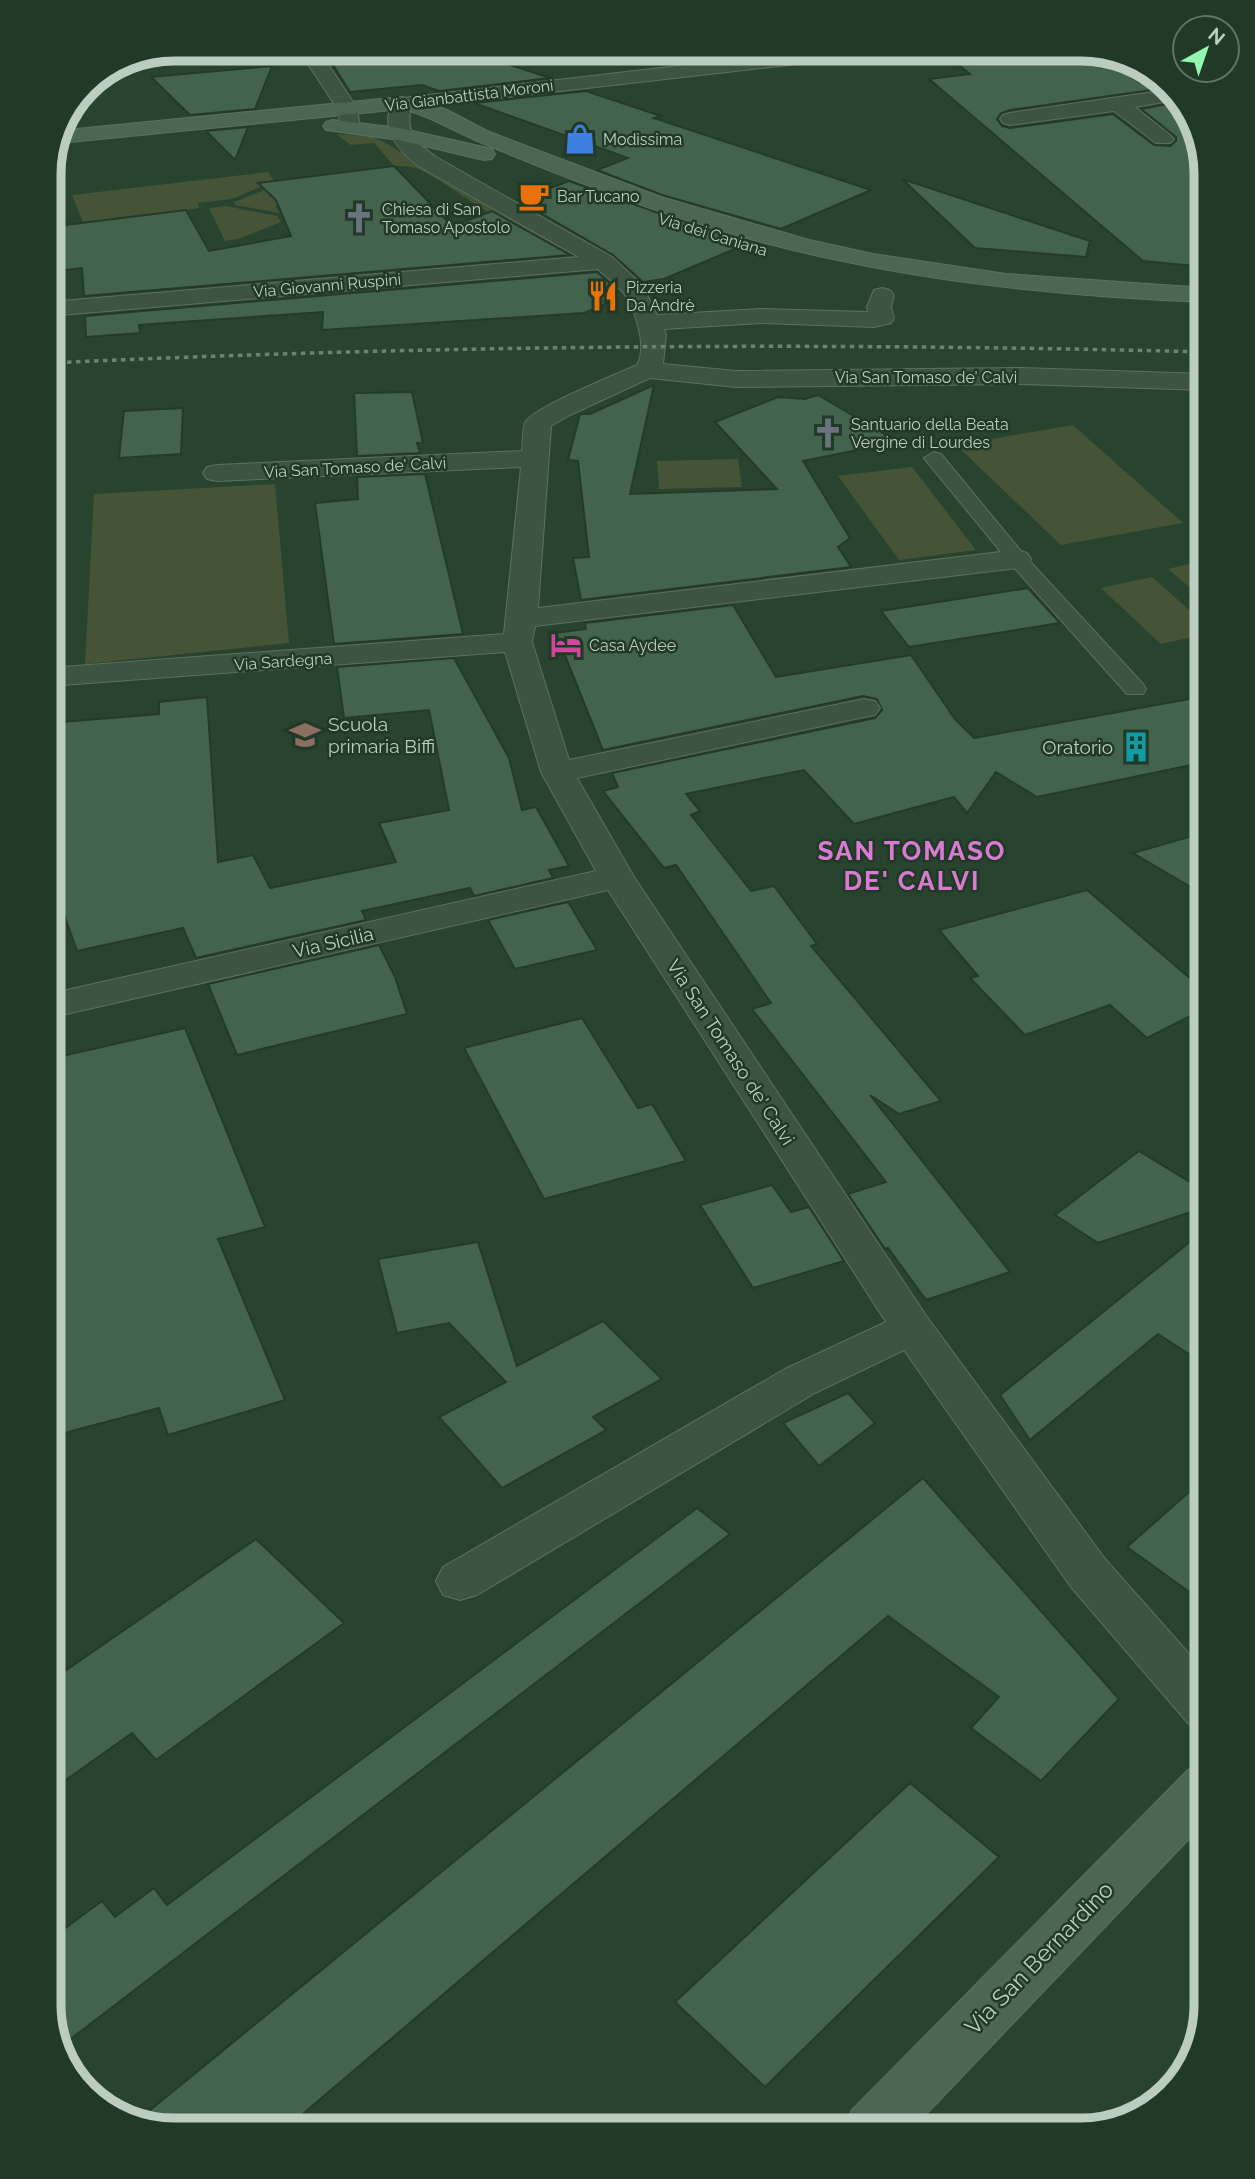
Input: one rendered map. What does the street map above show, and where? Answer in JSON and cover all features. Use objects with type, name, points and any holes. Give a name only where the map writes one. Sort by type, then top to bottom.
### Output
[{"type":"main road","name":"Via Gianbattista Moroni","points":[[348,118],[402,103]]},
{"type":"main road","name":"Via dei Caniana","points":[[402,103],[443,115],[477,134],[675,209],[779,241],[899,266],[1022,283],[1194,294]]},
{"type":"main road","name":"Via dei Caniana","points":[[68,137],[230,121],[315,124],[348,118],[399,134],[474,151],[613,203],[716,237],[851,270],[990,292],[1113,303],[1194,306]]},
{"type":"main road","name":"Via San Bernardino","points":[[884,2118],[1194,1798]]},
{"type":"street","points":[[315,61],[348,118]]},
{"type":"street","name":"Via Gianbattista Moroni","points":[[402,103],[487,91],[765,61]]},
{"type":"street","points":[[453,174],[455,167],[474,151],[462,126],[461,117],[487,91]]},
{"type":"street","points":[[1010,119],[1163,97]]},
{"type":"street","points":[[402,103],[397,117],[399,134],[406,146],[432,164],[604,262],[634,290],[654,335],[653,359],[647,370]]},
{"type":"street","points":[[1118,104],[1163,139]]},
{"type":"street","name":"Via Giovanni Ruspini","points":[[61,308],[604,262]]},
{"type":"street","points":[[648,323],[761,316],[874,320],[882,318],[879,307],[882,295]]},
{"type":"street","name":"Via San Tomaso de' Calvi","points":[[1194,382],[1021,376],[736,379],[647,370],[561,409],[538,423],[519,630],[558,772],[617,877],[912,1328],[1088,1573],[1194,1694]]},
{"type":"street","name":"Via San Tomaso de' Calvi","points":[[217,473],[535,458]]},
{"type":"street","points":[[519,630],[1017,559]]},
{"type":"street","name":"Via Sardegna","points":[[61,676],[519,630]]},
{"type":"street","points":[[558,772],[864,708]]},
{"type":"street","name":"Via Sicilia","points":[[61,1003],[617,877]]},
{"type":"street","points":[[460,1581],[800,1381],[912,1328]]},
{"type":"lane","points":[[934,458],[1017,559],[1135,689]]},
{"type":"green space","points":[[336,134],[372,137],[384,142],[562,248],[549,247],[532,239],[431,175],[408,166],[394,166],[374,143],[351,145]]},
{"type":"green space","points":[[268,172],[274,181],[232,199],[198,203],[199,208],[177,211],[96,255],[72,195]]},
{"type":"green space","points":[[272,187],[282,203],[275,206],[280,213],[235,205],[234,202]]},
{"type":"green space","points":[[226,206],[277,216],[281,222],[238,239],[225,241],[209,208]]},
{"type":"green space","points":[[1073,425],[1183,523],[1061,545],[956,445]]},
{"type":"green space","points":[[738,459],[742,487],[659,489],[657,461]]},
{"type":"green space","points":[[912,467],[976,550],[899,560],[838,476]]},
{"type":"green space","points":[[275,484],[289,643],[85,664],[94,494]]},
{"type":"green space","points":[[1194,563],[1194,591],[1168,569]]},
{"type":"green space","points":[[1152,577],[1194,614],[1194,637],[1161,644],[1101,588]]},
{"type":"building","points":[[331,61],[498,61],[550,78],[439,91],[422,85],[350,92]]},
{"type":"building","points":[[954,61],[1088,61],[1117,67],[1155,89],[1010,110],[1001,113],[997,119],[1002,126],[1010,128],[1113,114],[1154,145],[1170,146],[1176,141],[1176,137],[1141,109],[1169,104],[1182,124],[1192,152],[1194,266],[1143,261],[929,79],[970,74]]},
{"type":"building","points":[[272,66],[255,109],[190,115],[151,77]]},
{"type":"building","points":[[586,91],[661,116],[654,118],[871,190],[781,229],[662,195],[597,170],[628,158],[474,103]]},
{"type":"building","points":[[248,127],[235,160],[206,131]]},
{"type":"building","points":[[394,166],[452,226],[492,211],[570,255],[84,296],[82,268],[61,271],[61,226],[186,210],[209,251],[291,236],[276,200],[258,183]]},
{"type":"building","points":[[902,179],[1090,241],[1086,257],[975,248]]},
{"type":"building","points":[[569,181],[751,242],[664,279],[643,282],[613,255],[518,200]]},
{"type":"building","points":[[597,272],[613,286],[602,288],[610,302],[584,313],[322,330],[323,312],[139,325],[140,333],[86,337],[85,316]]},
{"type":"building","points":[[654,385],[630,494],[777,489],[715,422],[778,397],[805,399],[818,395],[898,442],[803,461],[850,538],[838,547],[851,567],[581,600],[573,558],[589,557],[578,461],[568,460],[580,414],[590,414]]},
{"type":"building","points":[[412,392],[423,443],[417,443],[420,453],[357,456],[354,393]]},
{"type":"building","points":[[183,408],[181,454],[119,458],[124,411]]},
{"type":"building","points":[[425,474],[463,634],[334,644],[315,503],[358,499],[357,477]]},
{"type":"building","points":[[1028,588],[1060,623],[909,647],[881,611]]},
{"type":"building","points":[[733,605],[776,677],[911,655],[955,719],[974,738],[1194,698],[1194,764],[1037,797],[996,772],[967,813],[954,797],[854,824],[804,770],[686,794],[700,811],[691,815],[751,891],[774,886],[817,944],[811,946],[941,1101],[899,1114],[870,1095],[1010,1272],[926,1300],[888,1248],[885,1249],[848,1194],[886,1182],[752,1009],[771,1003],[676,865],[664,868],[603,791],[618,787],[612,773],[875,718],[882,710],[877,699],[863,696],[603,750],[556,633],[586,629],[585,623]]},
{"type":"building","points":[[454,658],[509,758],[522,810],[536,807],[569,866],[549,870],[553,878],[474,896],[470,888],[362,911],[366,920],[196,958],[183,928],[77,951],[61,906],[61,722],[159,714],[159,702],[207,697],[218,862],[253,855],[270,888],[396,862],[379,823],[449,810],[429,710],[344,718],[337,667]]},
{"type":"building","points":[[1194,835],[1194,889],[1133,853]]},
{"type":"building","points":[[1087,890],[1194,982],[1194,1014],[1147,1038],[1110,1005],[1025,1035],[970,978],[978,976],[939,930]]},
{"type":"building","points":[[568,902],[597,950],[515,969],[488,920]]},
{"type":"building","points":[[379,945],[395,977],[407,1014],[237,1055],[208,984]]},
{"type":"building","points":[[582,1018],[638,1108],[652,1104],[686,1161],[544,1199],[464,1048]]},
{"type":"building","points":[[185,1028],[265,1227],[218,1239],[285,1400],[168,1435],[159,1408],[61,1434],[61,1056]]},
{"type":"building","points":[[1139,1151],[1194,1185],[1194,1211],[1098,1243],[1055,1215]]},
{"type":"building","points":[[772,1185],[791,1212],[809,1207],[844,1261],[753,1288],[700,1205]]},
{"type":"building","points":[[1194,1239],[1194,1357],[1158,1334],[1030,1440],[1000,1395]]},
{"type":"building","points":[[478,1242],[517,1366],[603,1321],[662,1379],[593,1417],[606,1430],[502,1488],[439,1417],[506,1382],[449,1323],[397,1333],[378,1259]]},
{"type":"building","points":[[848,1393],[875,1423],[819,1466],[783,1423]]},
{"type":"building","points":[[923,1478],[1119,1699],[1041,1781],[971,1728],[999,1697],[888,1616],[298,2118],[167,2118],[145,2114]]},
{"type":"building","points":[[1194,1488],[1194,1595],[1127,1547]]},
{"type":"building","points":[[697,1508],[730,1534],[67,2042],[61,2004],[61,1931],[102,1901],[115,1917],[154,1888],[167,1905]]},
{"type":"building","points":[[256,1539],[344,1623],[156,1760],[132,1733],[61,1783],[61,1674]]},
{"type":"building","points":[[910,1783],[999,1857],[765,2087],[675,2002]]},
{"type":"railway","points":[[61,363],[338,352],[628,347],[917,347],[1194,352]]},
{"type":"place","name":"Modissima","points":[[580,139]]},
{"type":"place","name":"Bar Tucano","points":[[534,196]]},
{"type":"place","name":"Chiesa di San Tomaso Apostolo","points":[[359,218]]},
{"type":"place","name":"Pizzeria Da Andrè","points":[[603,296]]},
{"type":"place","name":"Santuario della Beata Vergine di Lourdes","points":[[828,433]]},
{"type":"place","name":"Casa Aydee","points":[[566,645]]},
{"type":"place","name":"Scuola primaria Biffi","points":[[305,735]]},
{"type":"place","name":"Oratorio","points":[[1136,747]]},
{"type":"district","name":"SAN TOMASO DE' CALVI","points":[[912,866]]}]
